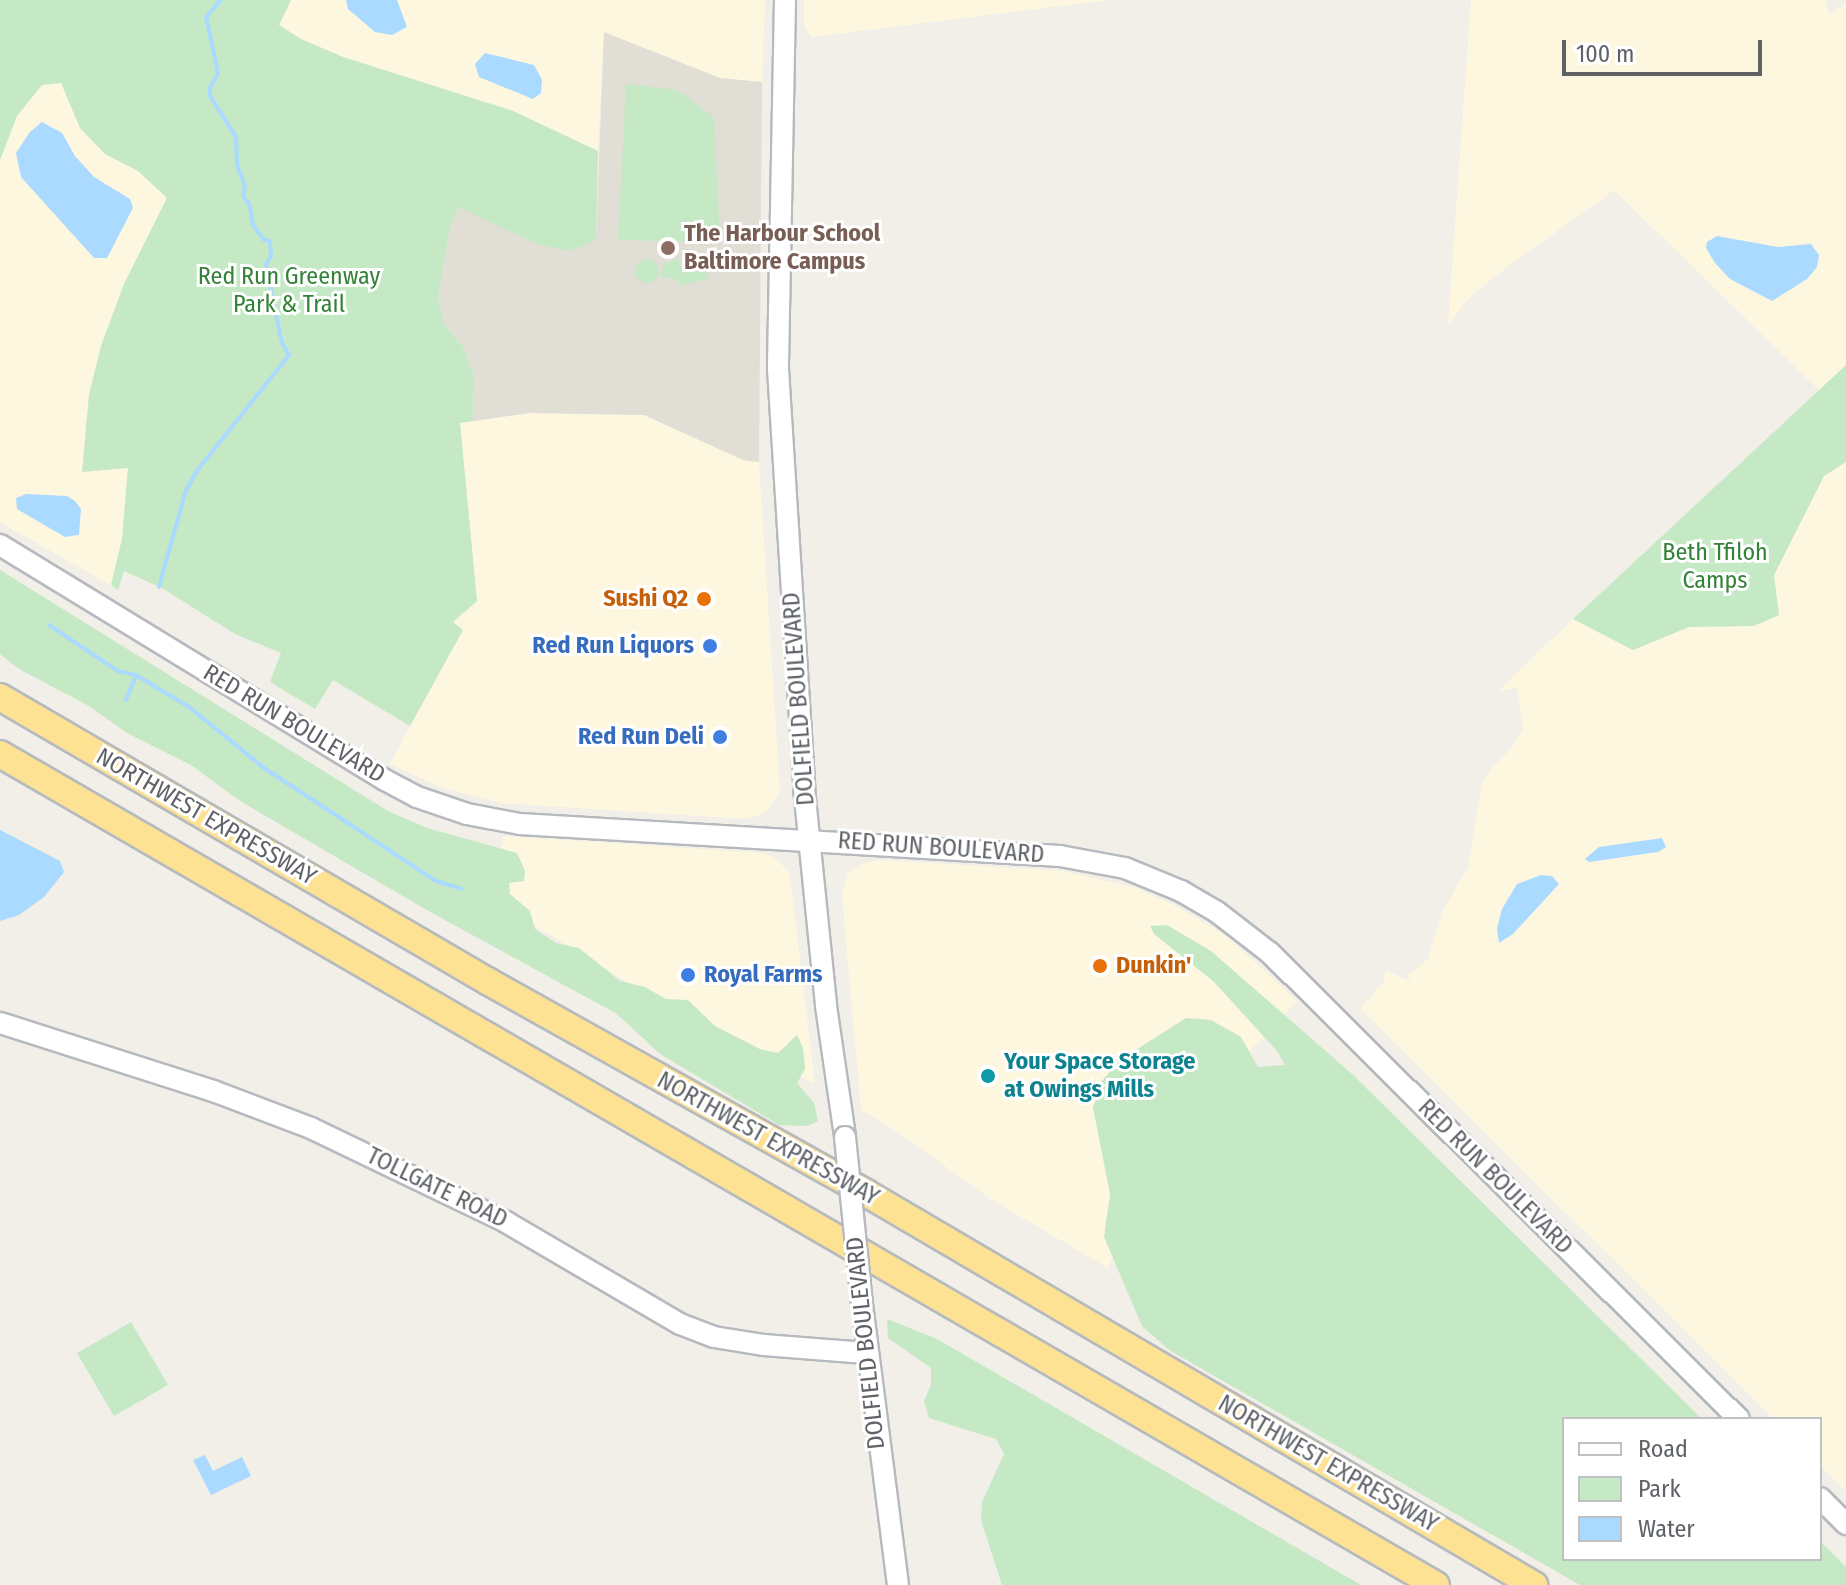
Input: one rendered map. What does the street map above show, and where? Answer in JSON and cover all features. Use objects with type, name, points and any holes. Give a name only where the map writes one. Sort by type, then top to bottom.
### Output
[{"type":"highway","name":"NORTHWEST EXPRESSWAY","points":[[0,697],[489,982],[866,1193],[1534,1585]]},
{"type":"highway","name":"NORTHWEST EXPRESSWAY","points":[[0,754],[1436,1585]]},
{"type":"main road","name":"DOLFIELD BOULEVARD","points":[[785,0],[778,369],[799,711],[826,1006],[845,1137],[866,1353],[898,1585]]},
{"type":"main road","name":"RED RUN BOULEVARD","points":[[0,545],[385,780],[436,805],[520,824],[812,839],[1087,859],[1157,879],[1217,912],[1270,953],[1737,1417]]},
{"type":"main road","name":"TOLLGATE ROAD","points":[[0,1023],[213,1091],[311,1128],[506,1222],[671,1319],[714,1337],[764,1345],[866,1353]]},
{"type":"main road","points":[[1822,1500],[1846,1524]]},
{"type":"shaded area","points":[[291,0],[765,0],[762,82],[720,78],[604,33],[598,151],[513,111],[343,57],[301,39],[279,25]]},
{"type":"shaded area","points":[[804,0],[1109,0],[812,37],[804,27]]},
{"type":"shaded area","points":[[1471,0],[1825,0],[1830,15],[1846,3],[1846,365],[1819,390],[1614,190],[1495,276],[1467,300],[1448,325]]},
{"type":"shaded area","name":"The Harbour School Baltimore Campus","points":[[604,32],[720,78],[762,82],[759,462],[743,460],[644,415],[530,413],[473,421],[474,376],[464,348],[444,324],[438,298],[450,225],[459,206],[536,244],[596,240]]},
{"type":"shaded area","points":[[61,82],[80,128],[105,154],[138,171],[167,197],[124,284],[101,346],[89,394],[128,468],[122,539],[111,585],[0,522],[0,160],[16,116],[42,84]]},
{"type":"shaded area","points":[[530,413],[644,415],[743,460],[759,462],[780,793],[765,813],[745,819],[500,803],[441,787],[390,764],[462,630],[453,622],[477,601],[460,423]]},
{"type":"shaded area","points":[[1846,462],[1846,1491],[1822,1467],[1822,1417],[1772,1417],[1360,1009],[1383,983],[1386,971],[1410,981],[1408,975],[1428,959],[1443,910],[1468,867],[1481,787],[1491,769],[1514,745],[1523,728],[1517,688],[1498,691],[1573,619],[1633,650],[1689,627],[1754,626],[1774,575],[1824,476]]},
{"type":"shaded area","points":[[503,836],[763,853],[774,857],[788,871],[791,885],[815,1084],[680,1014],[494,901]]},
{"type":"shaded area","points":[[879,860],[1062,871],[1133,887],[1178,907],[1228,937],[1297,1001],[1163,1143],[1108,1268],[992,1200],[892,1128],[861,1110],[842,895],[848,874],[865,863]]},
{"type":"green space","name":"Red Run Greenway Park & Trail","points":[[0,0],[291,0],[279,25],[301,39],[343,57],[513,111],[598,151],[596,240],[570,251],[536,244],[459,207],[450,226],[438,298],[444,324],[464,348],[474,376],[473,421],[460,423],[477,601],[453,622],[463,630],[410,726],[333,680],[315,709],[270,682],[281,653],[235,634],[162,588],[124,571],[118,590],[111,585],[122,539],[128,468],[82,472],[89,394],[101,346],[124,284],[167,198],[138,171],[105,154],[80,128],[61,83],[42,85],[17,116],[0,160]]},
{"type":"green space","points":[[626,84],[677,90],[714,117],[720,242],[618,240]]},
{"type":"green space","points":[[647,259],[655,263],[659,271],[655,279],[647,283],[639,279],[635,271],[639,263]]},
{"type":"green space","points":[[678,259],[683,271],[705,270],[708,279],[681,285],[673,278],[662,277],[663,264]]},
{"type":"green space","name":"Beth Tfiloh Camps","points":[[1846,365],[1846,462],[1824,476],[1774,575],[1779,615],[1754,626],[1689,627],[1633,650],[1573,619]]},
{"type":"green space","points":[[0,570],[388,811],[427,828],[517,853],[525,871],[524,881],[509,883],[510,894],[530,911],[535,929],[556,943],[579,948],[620,981],[645,987],[666,999],[688,1000],[715,1026],[760,1049],[778,1053],[797,1035],[803,1048],[805,1069],[797,1083],[814,1103],[818,1121],[808,1126],[779,1125],[660,1054],[617,1014],[432,913],[240,801],[191,765],[127,733],[89,706],[19,669],[0,654]]},
{"type":"green space","points":[[1167,925],[1211,951],[1352,1074],[1700,1417],[1562,1417],[1562,1561],[1822,1561],[1822,1543],[1846,1567],[1846,1585],[1580,1585],[1169,1350],[1142,1326],[1104,1237],[1110,1194],[1093,1108],[1101,1082],[1120,1060],[1186,1018],[1211,1020],[1241,1037],[1258,1067],[1285,1065],[1277,1051],[1213,981],[1154,934],[1150,926]]},
{"type":"green space","points":[[887,1319],[937,1339],[1361,1585],[1002,1585],[981,1520],[982,1502],[1004,1454],[996,1439],[929,1418],[924,1401],[931,1385],[931,1368],[888,1338]]},
{"type":"green space","points":[[131,1322],[168,1385],[114,1416],[77,1353]]},
{"type":"water","points":[[346,0],[397,0],[407,27],[392,35],[375,32],[348,9]]},
{"type":"water","points":[[485,53],[534,65],[542,80],[541,93],[533,99],[479,77],[475,64]]},
{"type":"water","points":[[42,122],[62,133],[75,156],[94,177],[130,199],[133,208],[107,258],[94,258],[21,177],[16,153],[30,132]]},
{"type":"water","points":[[1717,236],[1778,247],[1811,244],[1819,255],[1817,267],[1807,279],[1772,301],[1730,279],[1715,263],[1706,248],[1707,242]]},
{"type":"water","points":[[26,494],[67,496],[75,501],[81,509],[79,535],[65,537],[17,509],[16,498]]},
{"type":"water","points":[[0,830],[60,861],[64,872],[44,897],[19,915],[0,921]]},
{"type":"water","points":[[1662,838],[1666,847],[1658,852],[1589,862],[1585,859],[1599,847]]},
{"type":"water","points":[[1541,875],[1552,876],[1559,884],[1513,934],[1499,943],[1497,929],[1502,909],[1517,884]]},
{"type":"water","points":[[205,1455],[213,1471],[242,1457],[251,1476],[211,1495],[193,1460]]},
{"type":"waterway","points":[[159,587],[185,493],[196,472],[289,355],[282,343],[266,264],[271,256],[270,241],[264,240],[253,225],[237,165],[236,137],[210,96],[210,88],[218,73],[206,17],[221,0]]},
{"type":"waterway","points":[[49,625],[118,671],[136,675],[189,707],[264,768],[436,881],[462,889]]},
{"type":"waterway","points":[[126,700],[136,675]]},
{"type":"place","name":"The Harbour School Baltimore Campus","points":[[668,248]]},
{"type":"place","name":"Sushi Q2","points":[[704,599]]},
{"type":"place","name":"Red Run Liquors","points":[[710,646]]},
{"type":"place","name":"Red Run Deli","points":[[720,737]]},
{"type":"place","name":"Dunkin'","points":[[1100,966]]},
{"type":"place","name":"Royal Farms","points":[[688,975]]},
{"type":"place","name":"Your Space Storage at Owings Mills","points":[[988,1076]]}]
